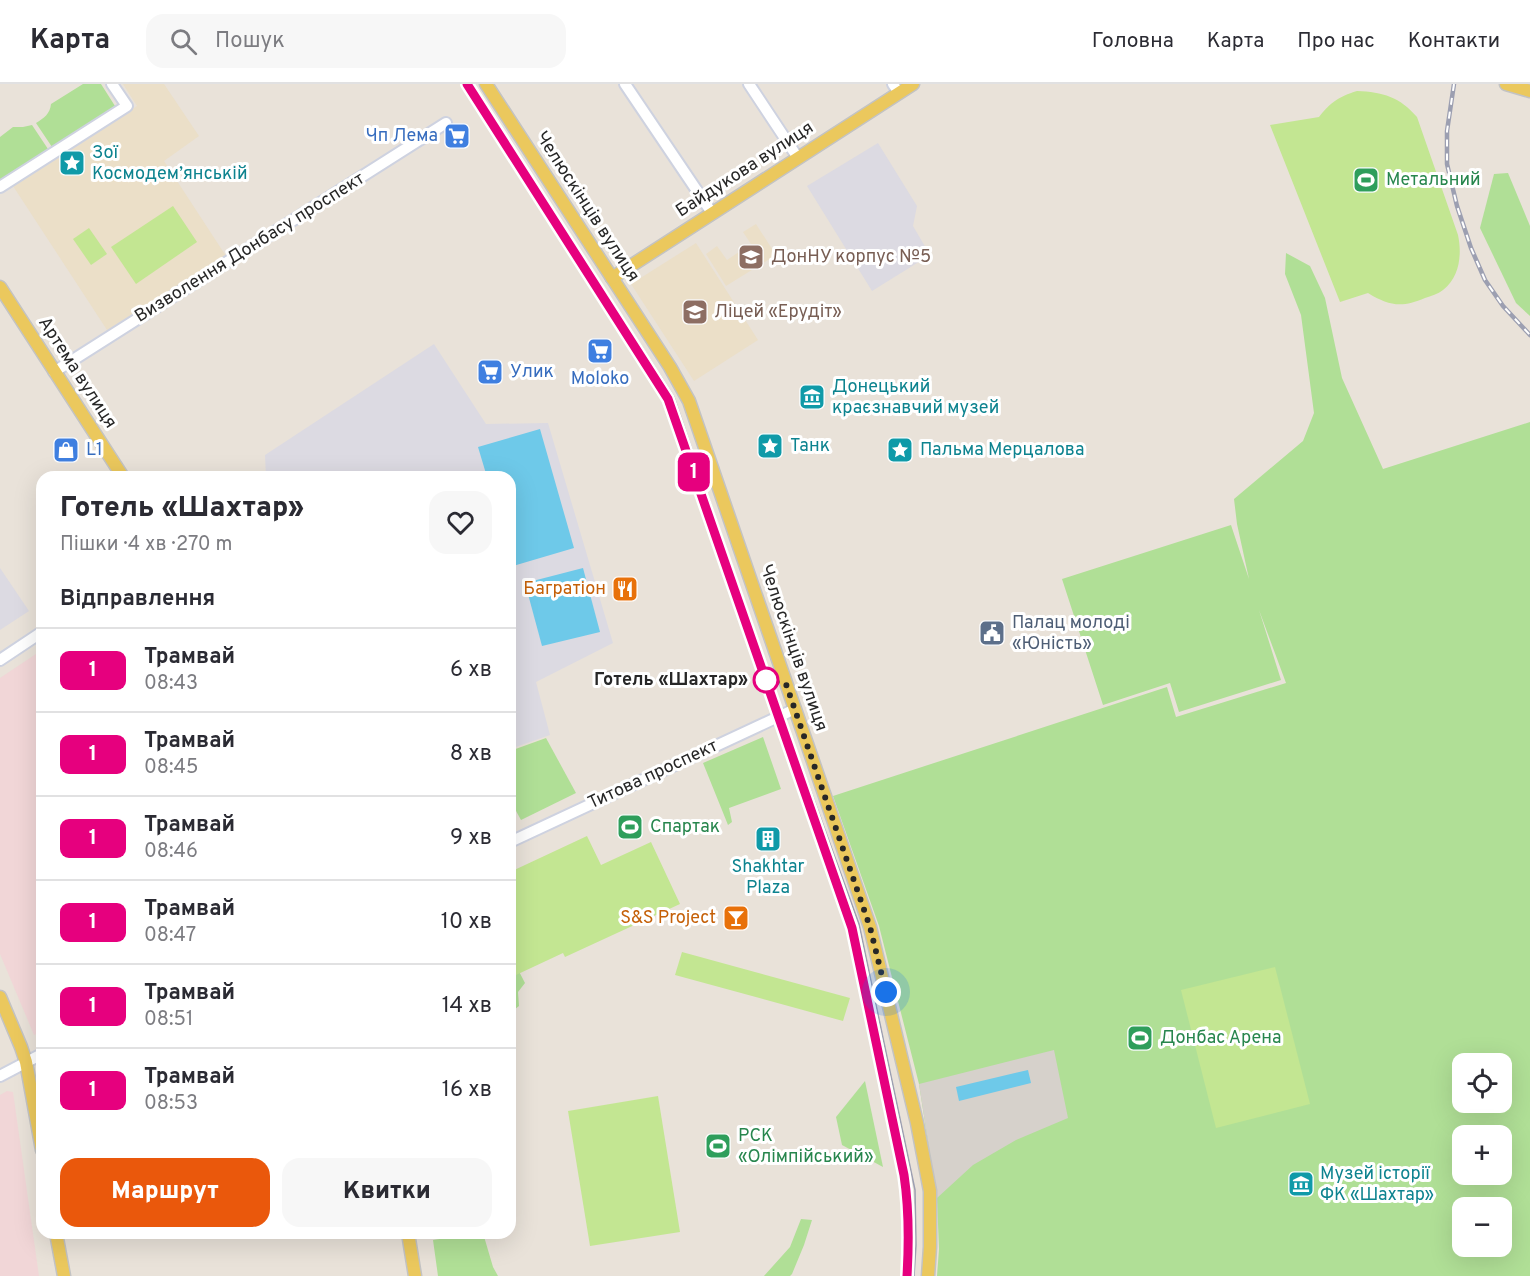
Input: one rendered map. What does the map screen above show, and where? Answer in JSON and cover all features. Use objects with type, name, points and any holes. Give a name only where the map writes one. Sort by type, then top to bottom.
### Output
[{"type":"main road","name":"Челюскінців вулиця","points":[[486,84],[670,367],[688,401],[870,927],[917,1123],[930,1191],[928,1276]]},
{"type":"main road","name":"Байдукова вулиця","points":[[612,278],[798,158],[896,89],[913,84]]},
{"type":"main road","points":[[1506,84],[1530,91]]},
{"type":"main road","name":"Артема вулиця","points":[[0,287],[119,471]]},
{"type":"main road","points":[[0,997],[26,1062],[36,1117]]},
{"type":"main road","points":[[57,1239],[64,1276]]},
{"type":"main road","points":[[409,1239],[415,1276]]},
{"type":"street","points":[[0,187],[127,106],[112,84]]},
{"type":"street","points":[[625,84],[712,213]]},
{"type":"street","points":[[749,84],[798,158]]},
{"type":"street","name":"Визволення Донбасу проспект","points":[[54,372],[446,123]]},
{"type":"street","points":[[0,660],[36,636]]},
{"type":"street","name":"Титова проспект","points":[[516,839],[795,709]]},
{"type":"street","points":[[0,1076],[36,1057]]},
{"type":"shaded area","points":[[123,84],[164,84],[199,136],[164,161],[226,256],[109,333],[13,186],[137,106]]},
{"type":"shaded area","points":[[878,143],[917,206],[913,226],[930,255],[872,291],[807,186]]},
{"type":"shaded area","name":"ДонНУ корпус №5","points":[[756,224],[776,255],[726,286],[706,254],[717,246],[727,260],[751,244],[743,232]]},
{"type":"shaded area","name":"Ліцей «Ерудіт»","points":[[696,243],[758,340],[694,381],[631,284]]},
{"type":"shaded area","points":[[434,344],[486,424],[548,423],[613,643],[536,682],[550,735],[516,747],[516,471],[266,471],[265,455]]},
{"type":"shaded area","points":[[0,568],[29,611],[0,630]]},
{"type":"shaded area","points":[[36,654],[36,1034],[34,1035],[0,954],[0,678]]},
{"type":"shaded area","points":[[1054,1050],[1068,1118],[1016,1140],[973,1165],[937,1198],[919,1084]]},
{"type":"shaded area","points":[[7,1091],[13,1092],[39,1276],[0,1276],[0,1095]]},
{"type":"green space","points":[[83,84],[101,84],[115,106],[52,147],[36,123],[46,115],[51,104]]},
{"type":"green space","name":"Метальний","points":[[1357,91],[1375,93],[1397,100],[1417,117],[1458,235],[1460,250],[1453,279],[1439,293],[1417,301],[1402,304],[1389,303],[1368,293],[1340,302],[1270,125],[1319,117],[1335,101]]},
{"type":"green space","points":[[32,125],[48,149],[0,180],[0,137],[13,127]]},
{"type":"green space","points":[[1508,173],[1530,226],[1530,316],[1516,303],[1480,228],[1494,174]]},
{"type":"green space","points":[[173,206],[197,242],[136,284],[111,247]]},
{"type":"green space","points":[[89,228],[107,254],[91,265],[73,239]]},
{"type":"green space","points":[[1286,253],[1310,266],[1325,298],[1342,378],[1383,469],[1530,422],[1530,1276],[937,1276],[939,1249],[937,1199],[919,1084],[879,926],[833,796],[1167,687],[1176,717],[1286,683],[1259,610],[1281,680],[1179,712],[1170,683],[1103,705],[1062,579],[1231,525],[1249,579],[1234,499],[1303,441],[1314,413],[1301,315],[1285,274]]},
{"type":"green space","points":[[763,737],[781,789],[729,808],[732,822],[728,825],[703,763]]},
{"type":"green space","points":[[546,738],[576,793],[521,820],[516,811],[516,749]]},
{"type":"green space","points":[[587,836],[601,865],[651,842],[680,904],[565,957],[563,953],[516,975],[516,869]]},
{"type":"green space","points":[[682,952],[850,998],[843,1021],[675,975]]},
{"type":"green space","points":[[516,966],[525,983],[518,992],[519,1006],[516,1008]]},
{"type":"green space","points":[[1275,967],[1310,1104],[1216,1128],[1181,990]]},
{"type":"green space","points":[[865,1081],[883,1167],[842,1145],[836,1117]]},
{"type":"green space","points":[[658,1096],[680,1232],[590,1246],[568,1111]]},
{"type":"green space","points":[[801,1219],[812,1220],[792,1274],[790,1276],[764,1276],[790,1247]]},
{"type":"green space","points":[[485,1239],[498,1276],[438,1276],[433,1240]]},
{"type":"water","points":[[540,429],[574,548],[516,565],[516,471],[485,471],[478,447]]},
{"type":"water","points":[[583,568],[600,632],[542,646],[525,583]]},
{"type":"water","points":[[1028,1070],[1031,1083],[959,1101],[956,1087]]},
{"type":"tram line","name":"1","points":[[467,84],[668,399],[852,928],[904,1175],[908,1203],[907,1276]]},
{"type":"tram line","points":[[473,84],[674,397],[783,714],[859,924],[915,1190],[914,1276]]},
{"type":"railway","points":[[1454,84],[1447,131],[1447,164],[1457,206],[1485,280],[1503,306],[1530,335]]},
{"type":"place","name":"Чп Лема","points":[[457,136]]},
{"type":"place","name":"Зої Космодем’янській","points":[[72,163]]},
{"type":"place","name":"Метальний","points":[[1366,180]]},
{"type":"place","name":"ДонНУ корпус №5","points":[[751,257]]},
{"type":"place","name":"Ліцей «Ерудіт»","points":[[695,312]]},
{"type":"place","name":"Moloko","points":[[600,351]]},
{"type":"place","name":"Улик","points":[[490,372]]},
{"type":"place","name":"Донецький краєзнавчий музей","points":[[812,397]]},
{"type":"place","name":"Танк","points":[[770,446]]},
{"type":"place","name":"L1","points":[[66,450]]},
{"type":"place","name":"Пальма Мерцалова","points":[[900,450]]},
{"type":"place","name":"Багратіон","points":[[625,589]]},
{"type":"place","name":"Палац молоді «Юність»","points":[[992,633]]},
{"type":"place","name":"Готель «Шахтар»","points":[[766,680]]},
{"type":"place","name":"Спартак","points":[[630,827]]},
{"type":"place","name":"Shakhtar Plaza","points":[[768,839]]},
{"type":"place","name":"S&S Project","points":[[736,918]]},
{"type":"place","name":"Донбас Арена","points":[[1140,1038]]},
{"type":"place","name":"РСК «Олімпійський»","points":[[718,1146]]},
{"type":"place","name":"Музей історії ФК «Шахтар»","points":[[1301,1184]]},
{"type":"route","points":[[766,680],[786,684],[870,927],[886,992]]}]
